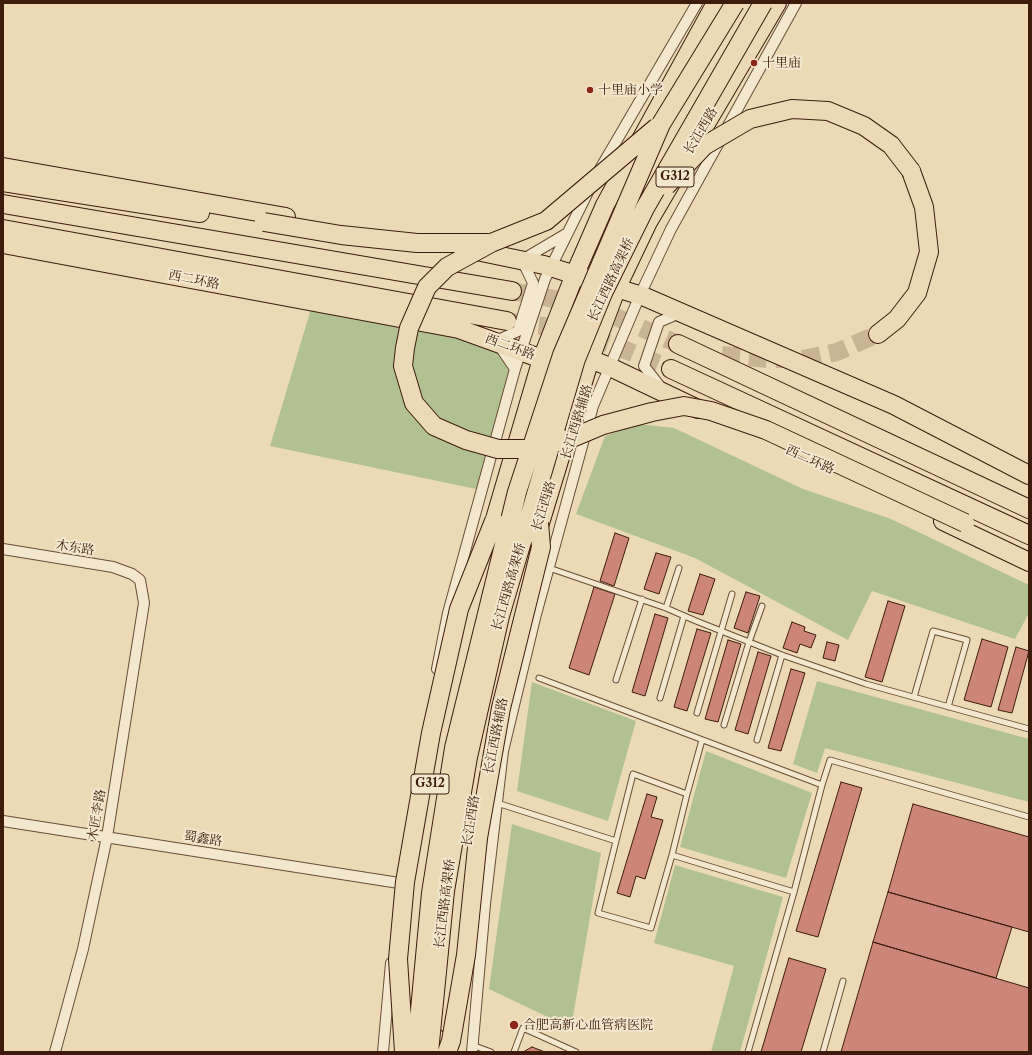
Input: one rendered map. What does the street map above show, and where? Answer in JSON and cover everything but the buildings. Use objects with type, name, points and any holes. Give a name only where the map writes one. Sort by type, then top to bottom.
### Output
[{"type":"highway","name":"G312","points":[[397,1052],[412,887],[437,748],[469,605],[542,359],[575,274],[605,205],[716,3]]},
{"type":"highway","name":"长江西路高架桥","points":[[416,1052],[431,893],[454,748],[516,492],[562,355],[661,124],[735,3]]},
{"type":"highway","name":"长江西路高架桥","points":[[430,1052],[445,891],[468,756],[500,616],[576,359],[603,293],[645,208],[763,3]]},
{"type":"highway","name":"长江西路","points":[[446,1052],[451,1041],[466,955],[478,838],[501,708],[541,547],[539,523],[590,359],[618,287],[648,222],[777,3]]},
{"type":"highway","points":[[645,208],[704,146],[750,118],[792,109],[828,111],[864,126],[891,145],[911,171],[924,207],[929,252],[917,293],[897,319],[878,334]]},
{"type":"highway","points":[[661,124],[546,221],[491,243],[447,267],[427,287],[409,328],[403,366],[414,403],[434,426],[466,440],[498,449],[534,449],[572,438],[603,425],[652,412],[684,406],[711,411],[766,430],[1029,553]]},
{"type":"highway","points":[[3,167],[401,236],[522,260],[575,274],[618,287],[682,312],[894,405],[1029,475]]},
{"type":"highway","points":[[3,182],[341,235],[416,243],[491,243]]},
{"type":"highway","points":[[3,204],[512,291]]},
{"type":"highway","name":"西二环路","points":[[3,229],[507,321]]},
{"type":"highway","name":"西二环路","points":[[3,244],[459,329],[522,350],[542,359],[590,359],[1029,562]]},
{"type":"highway","points":[[722,355],[685,348],[1029,509]]},
{"type":"highway","name":"西二环路","points":[[671,369],[1029,535]]},
{"type":"highway","points":[[404,1052],[398,959],[409,858],[431,733],[459,609],[494,521]]},
{"type":"street","points":[[383,1052],[399,883],[424,731],[448,613],[515,369],[550,267],[580,205],[697,3]]},
{"type":"street","name":"长江西路辅路","points":[[472,1049],[485,904],[504,751],[549,568],[593,406],[640,295],[671,229],[796,3]]},
{"type":"street","points":[[515,369],[496,341],[518,331],[533,283],[522,260],[566,234]]},
{"type":"street","points":[[666,393],[644,366],[659,322],[682,312]]},
{"type":"street","name":"木东路","points":[[3,549],[113,567],[132,574],[140,580]]},
{"type":"street","name":"木匠李路","points":[[55,1052],[84,949],[107,837],[144,603],[140,580]]},
{"type":"street","name":"蜀鑫路","points":[[3,821],[399,883]]},
{"type":"lane","points":[[549,568],[666,608],[782,655],[866,684],[1029,729]]},
{"type":"lane","points":[[666,608],[679,568]]},
{"type":"lane","points":[[696,713],[732,594]]},
{"type":"lane","points":[[616,680],[642,600]]},
{"type":"lane","points":[[724,725],[749,642],[762,606]]},
{"type":"lane","points":[[660,698],[684,616]]},
{"type":"lane","points":[[914,697],[933,631],[966,640],[948,706]]},
{"type":"lane","points":[[757,740],[782,655]]},
{"type":"lane","points":[[539,678],[822,785]]},
{"type":"lane","points":[[687,794],[633,774],[598,913],[651,928],[702,740]]},
{"type":"lane","points":[[748,1052],[830,760],[1029,817]]},
{"type":"lane","points":[[497,803],[616,841]]},
{"type":"lane","points":[[672,854],[794,892]]},
{"type":"lane","points":[[823,1052],[843,981]]},
{"type":"lane","points":[[514,1052],[523,1028],[576,1052]]},
{"type":"lane","points":[[472,1049],[491,1052]]},
{"type":"green space","points":[[313,302],[496,341],[515,369],[481,490],[270,446]]},
{"type":"green space","points":[[638,424],[674,428],[803,489],[891,519],[1029,585],[1029,613],[1015,639],[872,591],[848,640],[695,558],[576,514],[605,436]]},
{"type":"green space","points":[[817,681],[1029,739],[1029,802],[825,748],[817,773],[793,764]]},
{"type":"green space","points":[[532,682],[636,721],[608,821],[517,791]]},
{"type":"green space","points":[[706,751],[812,793],[786,878],[680,847]]},
{"type":"green space","points":[[512,824],[601,853],[571,1028],[489,989]]},
{"type":"green space","points":[[675,865],[783,897],[740,1052],[711,1052],[734,966],[654,943]]},
{"type":"tunnel","points":[[512,291],[575,303],[618,318],[678,344]]},
{"type":"tunnel","points":[[512,322],[566,329],[611,344],[671,369]]},
{"type":"tunnel","points":[[722,355],[767,359],[803,359],[837,352],[878,334]]},
{"type":"place","name":"十里庙","points":[[754,63]]},
{"type":"place","name":"十里庙小学","points":[[590,90]]},
{"type":"place","name":"合肥高新心血管病医院","points":[[514,1025]]}]
